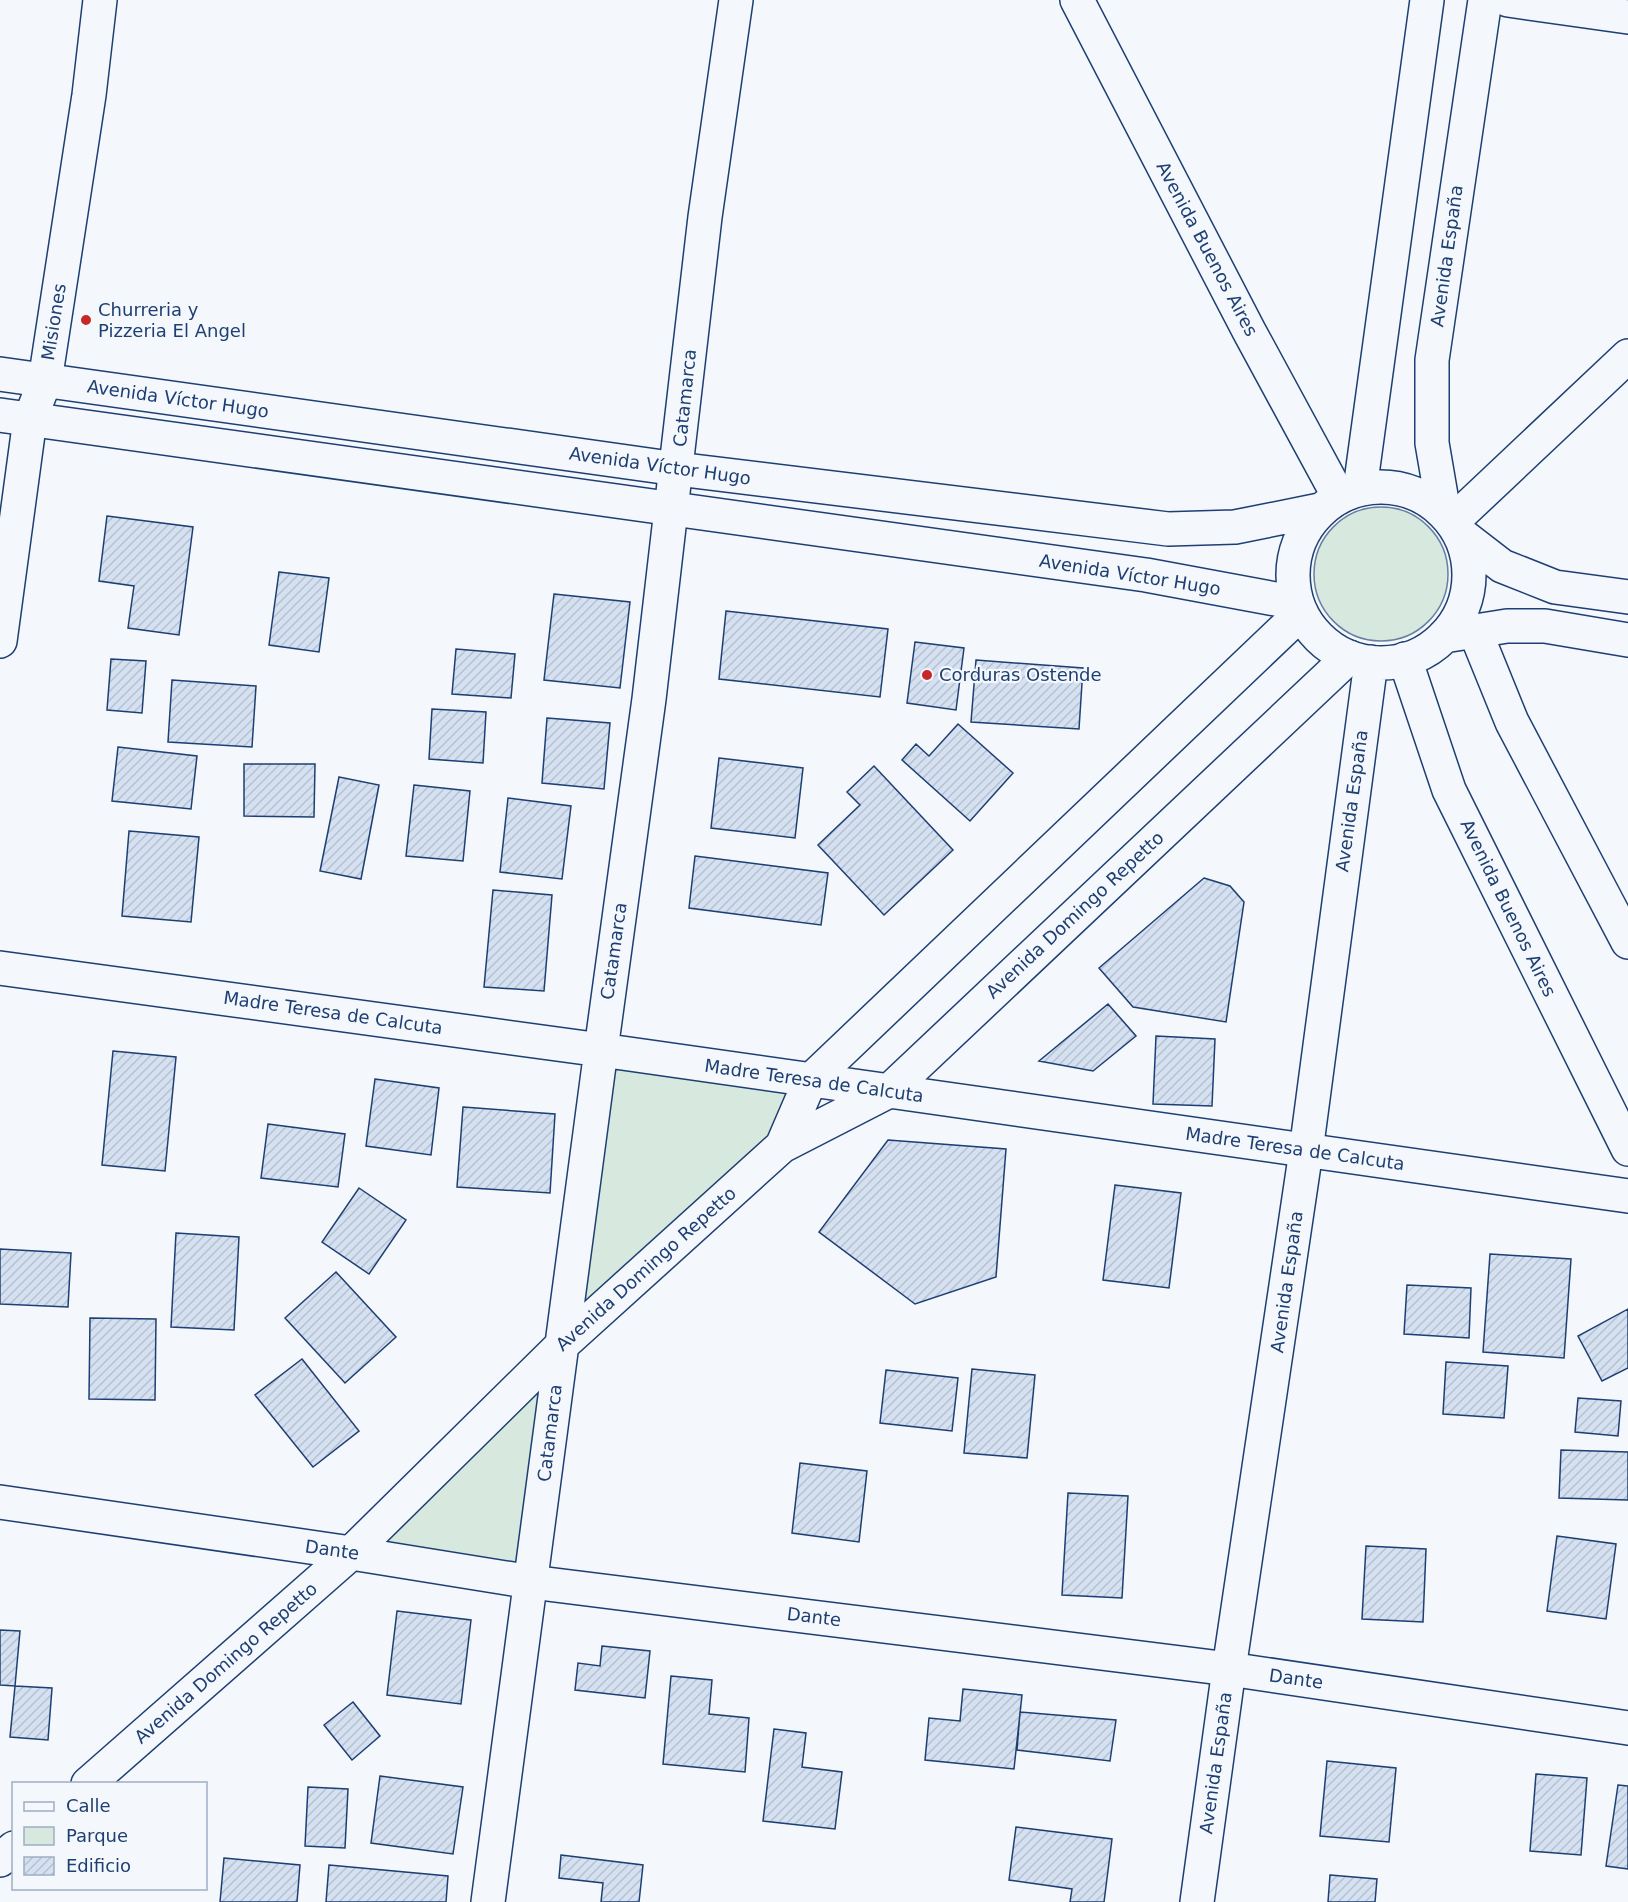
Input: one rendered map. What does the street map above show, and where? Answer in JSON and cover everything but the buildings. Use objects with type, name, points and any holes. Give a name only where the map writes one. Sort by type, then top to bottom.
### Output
[{"type":"street","name":"Misiones","points":[[0,641],[15,417],[45,381],[89,95],[100,0]]},
{"type":"street","name":"Catamarca","points":[[489,1902],[600,1050],[649,699],[705,217],[736,0]]},
{"type":"street","name":"Avenida Buenos Aires","points":[[1077,0],[1249,331],[1340,499]]},
{"type":"street","points":[[1340,499],[1427,0]]},
{"type":"street","name":"Avenida España","points":[[1451,522],[1432,443],[1432,360],[1485,0]]},
{"type":"street","points":[[1508,0],[1628,16]]},
{"type":"street","points":[[1451,522],[1628,356]]},
{"type":"street","name":"Avenida Víctor Hugo","points":[[0,374],[676,469],[1168,529],[1234,527],[1340,499]]},
{"type":"street","name":"Avenida Víctor Hugo","points":[[15,417],[1146,575],[1299,608]]},
{"type":"street","points":[[1628,597],[1555,587],[1502,566],[1426,499],[1405,490],[1382,487],[1340,499],[1305,530],[1295,554],[1293,579],[1299,608],[1313,631],[1329,646],[1360,659],[1388,662],[1405,659],[1460,634],[1507,626],[1545,626],[1628,640]]},
{"type":"street","points":[[1451,522],[1466,553],[1469,575],[1466,597],[1457,618],[1460,634],[1512,722],[1628,942]]},
{"type":"street","name":"Avenida Domingo Repetto","points":[[782,1146],[810,1081],[1299,608]]},
{"type":"street","name":"Avenida España","points":[[1197,1902],[1306,1151],[1360,659]]},
{"type":"street","name":"Avenida Domingo Repetto","points":[[89,1782],[351,1553],[562,1346],[782,1146],[889,1091],[1360,659]]},
{"type":"street","name":"Avenida Buenos Aires","points":[[1405,659],[1449,790],[1628,1149]]},
{"type":"street","name":"Madre Teresa de Calcuta","points":[[0,968],[600,1050],[1628,1196]]},
{"type":"street","name":"Dante","points":[[0,1502],[351,1553],[531,1582],[1229,1669],[1628,1728]]},
{"type":"street","points":[[0,1860],[12,1850]]},
{"type":"green space","points":[[1381,507],[1407,512],[1429,526],[1443,548],[1448,574],[1443,600],[1429,622],[1407,636],[1381,641],[1355,636],[1333,622],[1319,600],[1314,574],[1319,548],[1333,526],[1355,512]]},
{"type":"green space","points":[[601,1050],[808,1085],[782,1146],[562,1345]]},
{"type":"green space","points":[[562,1345],[531,1582],[351,1553]]},
{"type":"place","name":"Churreria y Pizzeria El Angel","points":[[86,320]]},
{"type":"place","name":"Corduras Ostende","points":[[927,675]]}]
